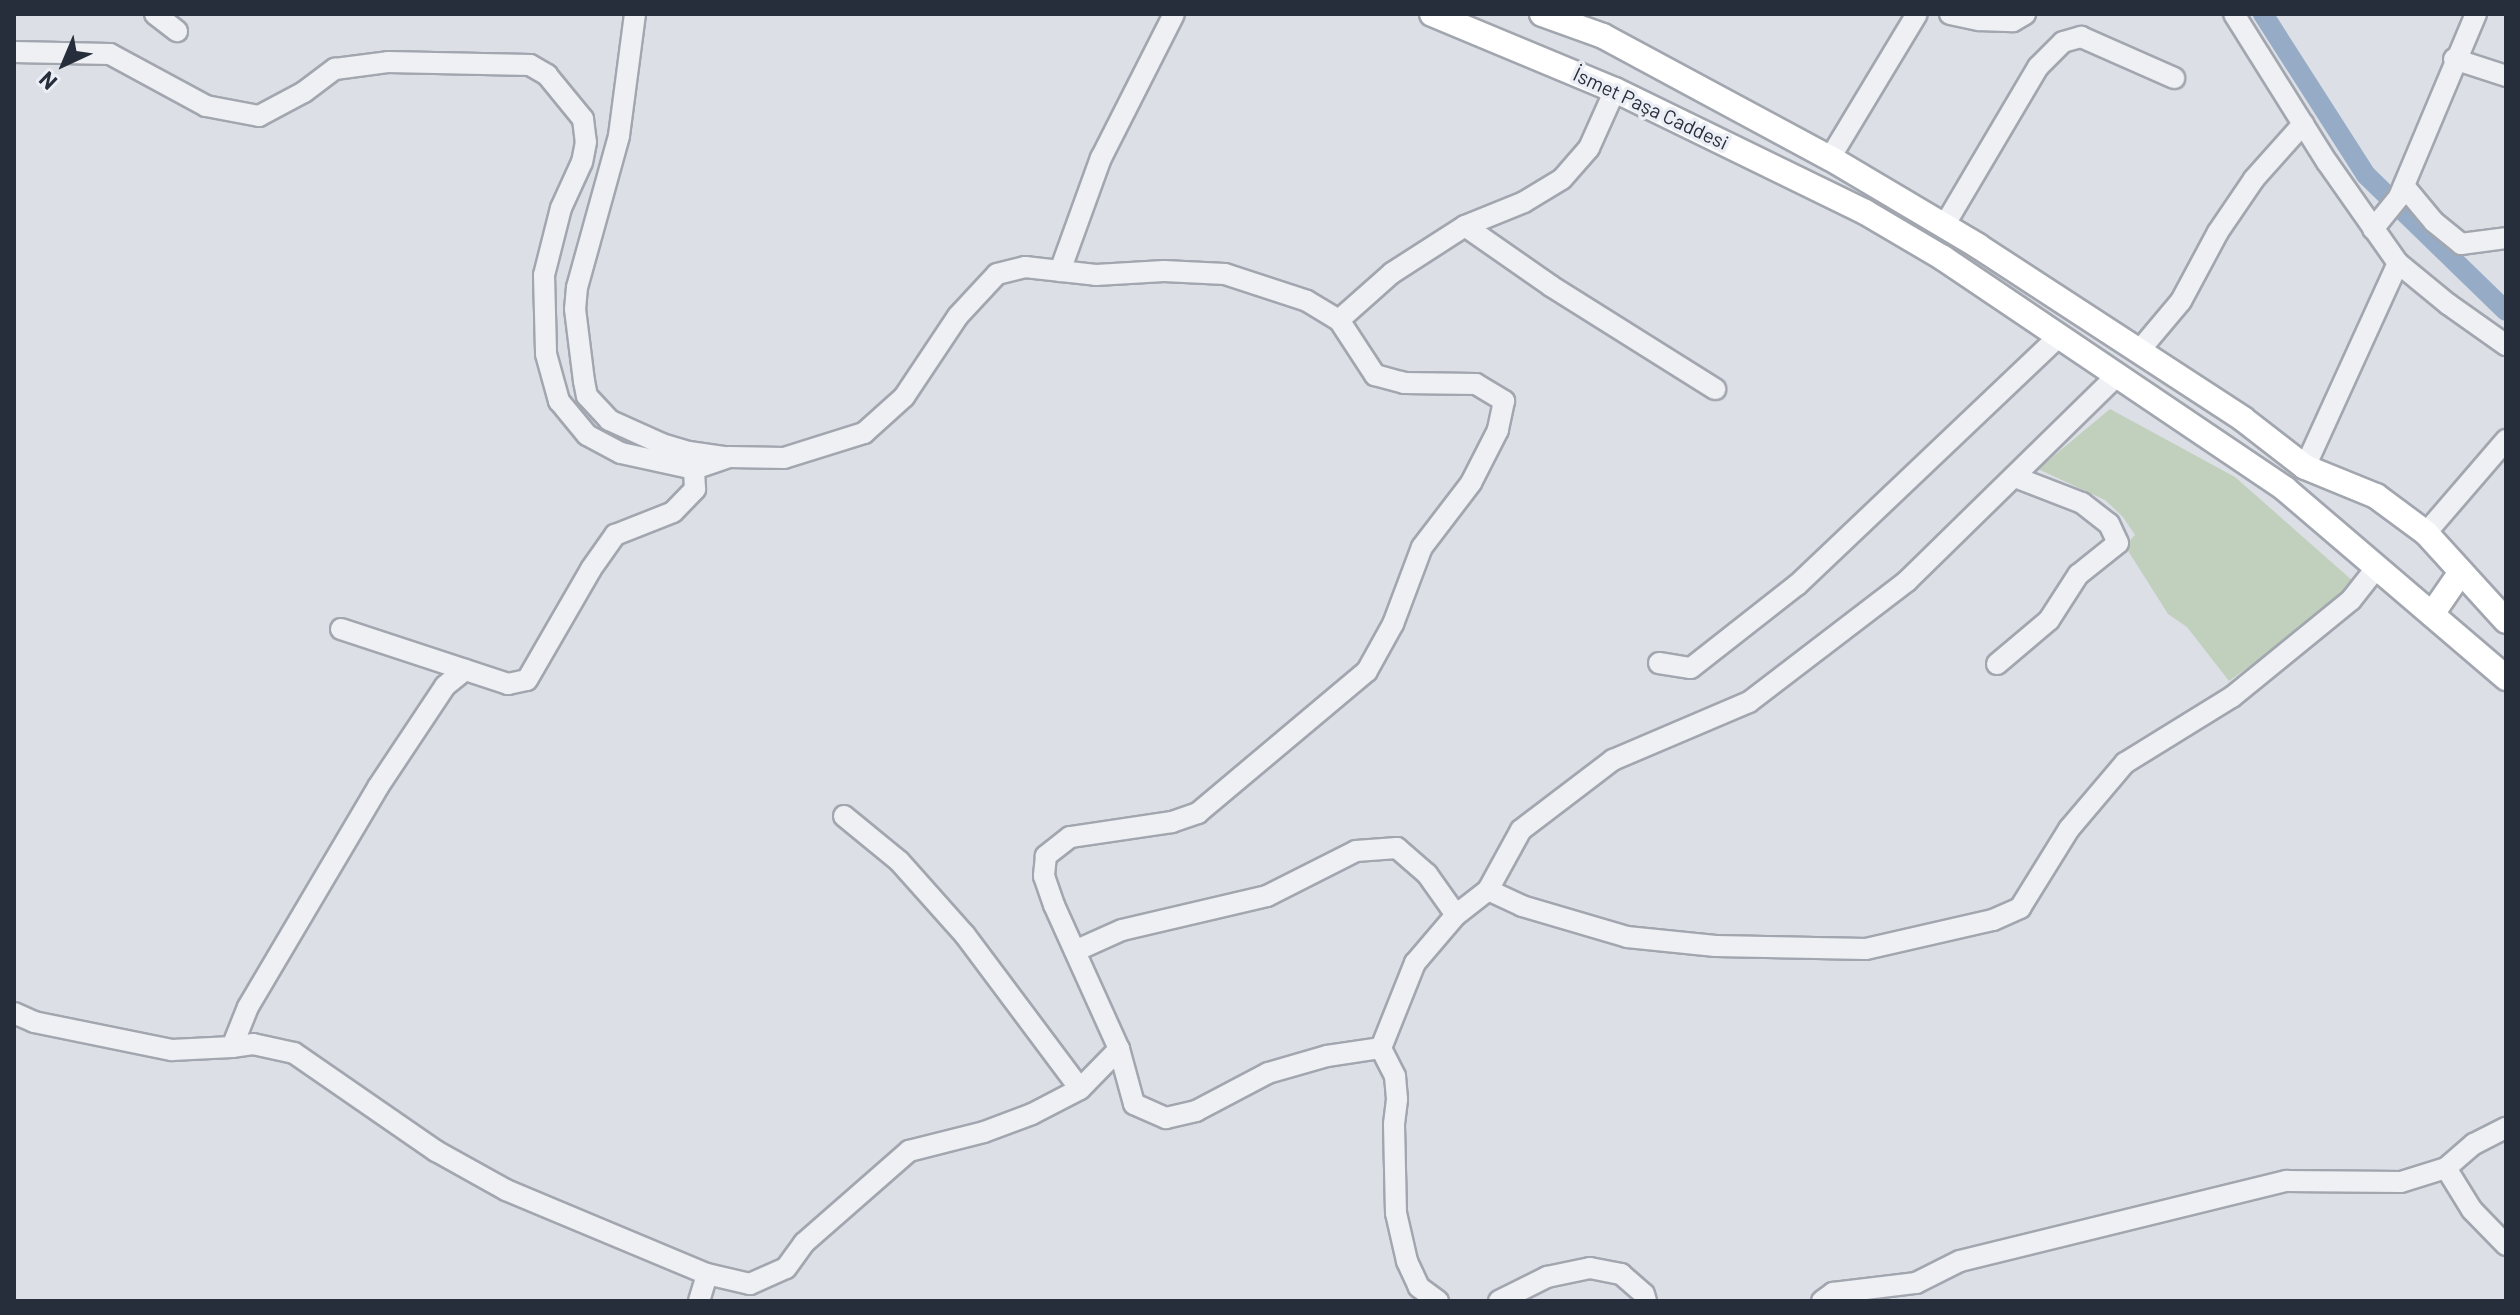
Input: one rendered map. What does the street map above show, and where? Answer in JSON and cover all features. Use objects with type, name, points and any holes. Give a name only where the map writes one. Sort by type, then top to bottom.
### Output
[{"type":"main road","name":"İsmet Paşa Caddesi","points":[[1432,14],[1615,90],[1865,212],[1943,258],[2285,489],[2506,678]]},
{"type":"main road","points":[[1542,14],[1603,36],[1830,158],[1944,226],[2139,351],[2243,419],[2305,467],[2376,496],[2426,533],[2506,621]]},
{"type":"main road","points":[[2432,614],[2461,572]]},
{"type":"street","points":[[155,14],[177,31]]},
{"type":"street","points":[[635,14],[619,136],[577,287],[575,309],[587,396],[609,420],[643,437],[689,452],[729,457],[784,458],[864,433],[904,397],[958,316],[997,274],[1025,267],[1096,275],[1164,271],[1225,274],[1307,301],[1339,320],[1375,375],[1404,383],[1476,384],[1504,401],[1498,430],[1471,483],[1422,547],[1393,624],[1367,671],[1198,813],[1172,822],[1070,837],[1046,856],[1044,876],[1119,1049],[1134,1104],[1166,1118],[1196,1111],[1268,1073],[1327,1056],[1381,1048]]},
{"type":"street","points":[[1060,271],[1101,158],[1174,14]]},
{"type":"street","points":[[1830,158],[1917,14]]},
{"type":"street","points":[[1950,14],[1979,20],[2013,21],[2025,14]]},
{"type":"street","points":[[2234,14],[2303,124],[2379,221],[2398,263],[2448,304],[2506,345]]},
{"type":"street","points":[[2379,221],[2401,192],[2454,59],[2476,14]]},
{"type":"street","points":[[1944,226],[2038,67],[2063,42],[2081,37],[2174,78]]},
{"type":"street","points":[[14,52],[110,54],[206,106],[259,116],[304,92],[335,69],[388,62],[530,65],[547,75],[583,119],[586,142],[582,162],[561,208],[544,275],[546,354],[559,401],[587,435],[621,453],[694,469],[729,457]]},
{"type":"street","points":[[2454,59],[2506,76]]},
{"type":"street","points":[[1339,320],[1392,273],[1465,226],[1524,202],[1562,179],[1589,148],[1615,90]]},
{"type":"street","points":[[2139,351],[2181,301],[2218,232],[2254,179],[2303,124]]},
{"type":"street","points":[[2401,192],[2461,244],[2506,238]]},
{"type":"street","points":[[1465,226],[1551,286],[1715,389]]},
{"type":"street","points":[[2305,467],[2398,263]]},
{"type":"street","points":[[1659,663],[1691,668],[1797,585],[2059,336]]},
{"type":"street","points":[[1438,1301],[1419,1287],[1407,1261],[1396,1213],[1395,1076],[1381,1048],[1415,963],[1456,915],[1488,890],[1521,830],[1613,760],[1749,702],[1907,581],[2117,375]]},
{"type":"street","points":[[2426,533],[2506,440]]},
{"type":"street","points":[[341,629],[508,684],[527,680],[591,569],[615,535],[673,512],[695,489],[694,469]]},
{"type":"street","points":[[1997,664],[2049,620],[2078,575],[2118,543],[2109,524],[2082,503],[2015,477]]},
{"type":"street","points":[[1488,890],[1522,906],[1627,937],[1716,946],[1866,949],[1993,920],[2020,908],[2069,829],[2125,763],[2232,697],[2351,600],[2377,567]]},
{"type":"street","points":[[232,1047],[248,1007],[378,787],[445,686],[465,670]]},
{"type":"street","points":[[844,816],[899,861],[965,935],[1080,1089]]},
{"type":"street","points":[[1075,951],[1122,930],[1267,896],[1356,851],[1397,848],[1427,874],[1456,915]]},
{"type":"street","points":[[14,1013],[34,1022],[172,1050],[253,1044],[294,1053],[436,1151],[506,1190],[707,1274],[750,1284],[786,1268],[804,1243],[909,1151],[984,1132],[1080,1089],[1119,1049]]},
{"type":"street","points":[[1822,1301],[1833,1293],[1916,1283],[1960,1261],[2286,1181],[2401,1182],[2446,1168],[2474,1144],[2506,1128]]},
{"type":"street","points":[[2446,1168],[2472,1210],[2506,1245]]},
{"type":"street","points":[[1499,1301],[1547,1277],[1590,1268],[1621,1274],[1644,1294],[1646,1301]]},
{"type":"street","points":[[699,1301],[707,1274]]},
{"type":"green space","points":[[2110,409],[2235,477],[2354,582],[2320,616],[2229,681],[2187,627],[2168,614],[2125,546],[2135,535],[2123,517],[2105,500],[2038,469]]},
{"type":"waterway","points":[[2263,14],[2366,175],[2506,311]]}]
